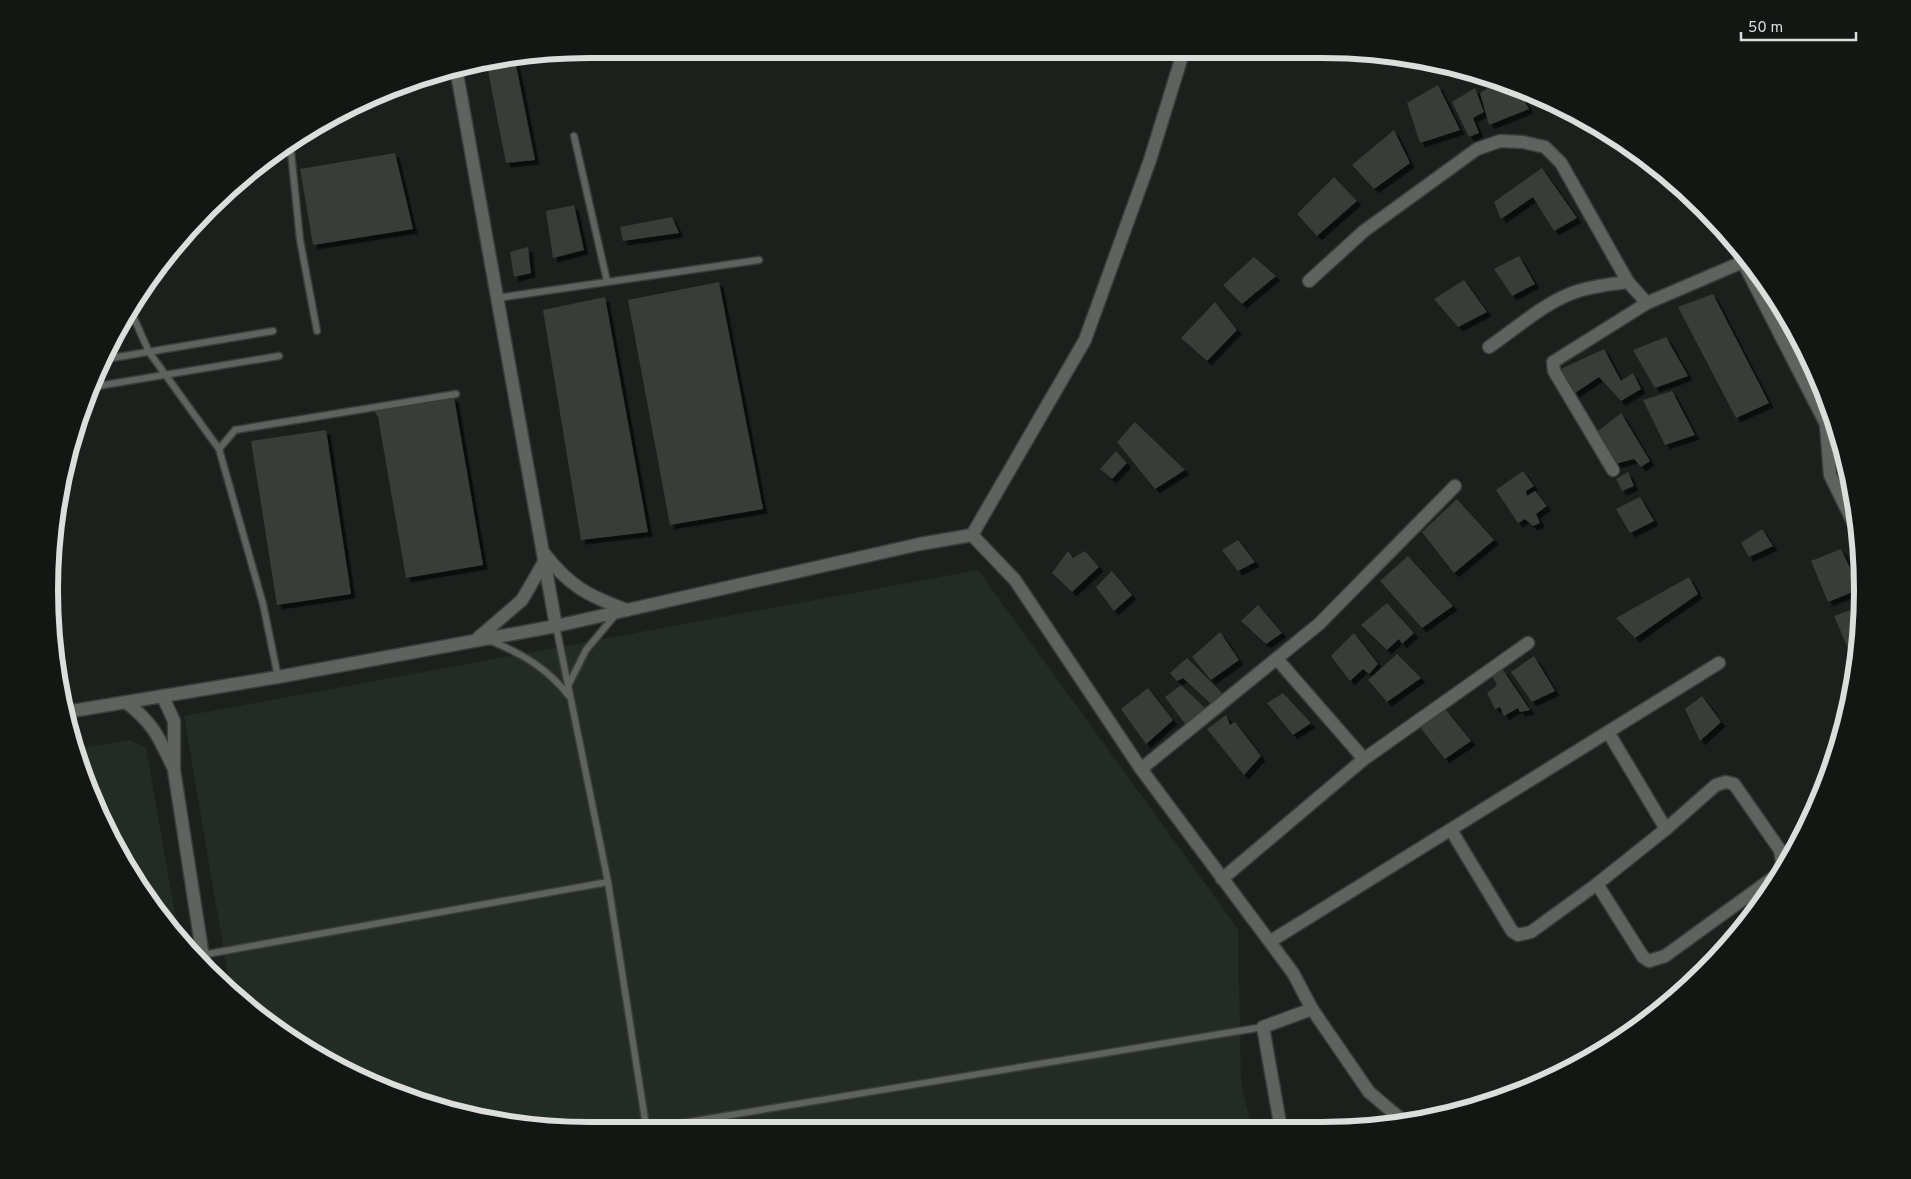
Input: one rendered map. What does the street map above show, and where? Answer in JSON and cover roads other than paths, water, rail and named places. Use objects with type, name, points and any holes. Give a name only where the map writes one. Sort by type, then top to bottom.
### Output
[{"type":"street","points":[[972,535],[1085,340],[1150,160],[1181,58]]},
{"type":"street","points":[[457,75],[556,626]]},
{"type":"street","points":[[1309,281],[1364,231],[1469,154],[1477,149],[1500,141],[1523,142],[1545,147],[1561,163],[1628,282],[1648,303]]},
{"type":"street","points":[[1612,470],[1554,371],[1553,362],[1648,303],[1741,263]]},
{"type":"street","points":[[1489,347],[1554,303],[1576,292],[1599,285],[1628,282]]},
{"type":"street","points":[[1755,282],[1826,424],[1830,475],[1847,510]]},
{"type":"street","points":[[1141,769],[1320,624],[1455,486]]},
{"type":"street","points":[[72,711],[278,677],[556,626],[944,539],[972,535]]},
{"type":"street","points":[[972,535],[1015,580],[1141,769],[1222,879],[1271,941],[1293,973],[1312,1009],[1369,1092],[1397,1116]]},
{"type":"street","points":[[543,556],[573,586],[623,611]]},
{"type":"street","points":[[480,639],[522,600],[543,556]]},
{"type":"street","points":[[1222,879],[1364,759],[1528,643]]},
{"type":"street","points":[[1277,659],[1364,759]]},
{"type":"street","points":[[1271,941],[1719,663]]},
{"type":"street","points":[[163,697],[174,721],[174,770],[202,953]]},
{"type":"street","points":[[127,703],[142,715],[155,730],[174,770]]},
{"type":"street","points":[[1608,732],[1666,829]]},
{"type":"street","points":[[1451,830],[1512,931],[1518,934],[1531,932],[1597,884],[1666,829],[1716,785],[1726,782],[1734,784],[1780,850],[1781,857]]},
{"type":"street","points":[[1597,884],[1642,957],[1649,961],[1665,956],[1766,881]]},
{"type":"street","points":[[1280,1122],[1262,1027],[1312,1009]]},
{"type":"lane","points":[[574,136],[608,281]]},
{"type":"lane","points":[[291,149],[300,240],[317,331]]},
{"type":"lane","points":[[497,298],[759,260]]},
{"type":"lane","points":[[133,316],[149,352],[219,449],[263,604],[278,677]]},
{"type":"lane","points":[[110,358],[273,331]]},
{"type":"lane","points":[[98,386],[280,356]]},
{"type":"lane","points":[[219,449],[235,430],[456,394]]},
{"type":"lane","points":[[568,688],[586,650],[623,611]]},
{"type":"lane","points":[[556,626],[608,882],[645,1122]]},
{"type":"lane","points":[[480,639],[530,658],[557,681],[569,697]]},
{"type":"lane","points":[[203,955],[608,882]]},
{"type":"lane","points":[[688,1122],[1262,1027]]}]
